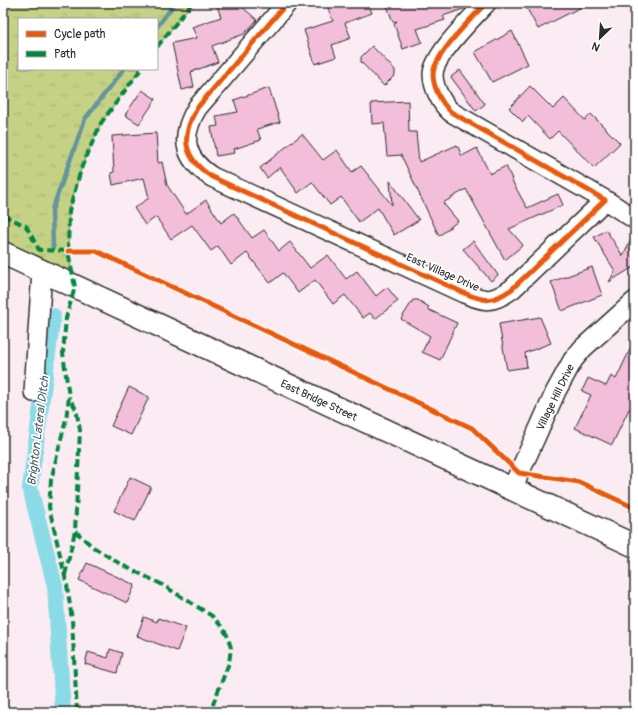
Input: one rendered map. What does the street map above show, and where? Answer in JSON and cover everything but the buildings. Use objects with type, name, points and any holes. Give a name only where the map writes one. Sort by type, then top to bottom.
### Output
[{"type":"main road","name":"East Bridge Street","points":[[3,254],[635,546]]},
{"type":"street","name":"East Village Drive","points":[[287,3],[197,108],[192,116],[186,138],[190,156],[200,169],[212,177],[481,300],[495,299],[512,290],[605,200]]},
{"type":"street","points":[[486,3],[453,40],[441,56],[434,69],[434,80],[444,106],[451,112],[605,200],[635,219]]},
{"type":"street","points":[[34,392],[42,272]]},
{"type":"street","name":"Village Hill Drive","points":[[512,489],[556,391],[573,360],[583,348],[635,301]]},
{"type":"green space","points":[[3,3],[192,3],[158,46],[158,18],[18,18],[18,70],[140,70],[101,123],[82,166],[69,211],[68,251],[75,287],[3,253]]},
{"type":"waterway","name":"Brighton Lateral Ditch","points":[[158,26],[175,3]]},
{"type":"waterway","name":"Brighton Lateral Ditch","points":[[53,248],[52,210],[85,119],[123,70]]},
{"type":"waterway","name":"Brighton Lateral Ditch","points":[[53,316],[30,488],[55,586],[63,712]]},
{"type":"marked path","points":[[158,46],[192,3]]},
{"type":"marked path","points":[[77,712],[72,620],[67,585],[49,507],[51,480],[66,419],[69,397],[63,353],[66,318],[75,287],[68,251],[69,211],[82,166],[101,123],[140,70]]},
{"type":"marked path","points":[[3,215],[26,226],[39,250],[72,251]]},
{"type":"marked path","points":[[65,575],[75,531],[80,430],[76,409],[69,397]]},
{"type":"marked path","points":[[75,531],[93,547],[122,565],[161,584],[212,616],[222,627],[227,635],[231,648],[229,663],[210,712]]},
{"type":"cycle path","points":[[287,3],[197,108],[188,128],[187,138],[187,146],[195,162],[202,170],[212,177],[464,293],[489,300],[499,297],[512,289],[605,200],[451,112],[444,105],[436,90],[433,79],[435,66],[447,47],[463,27],[486,3]]},
{"type":"cycle path","points":[[68,251],[96,251],[472,428],[519,473],[579,482],[635,508]]}]
